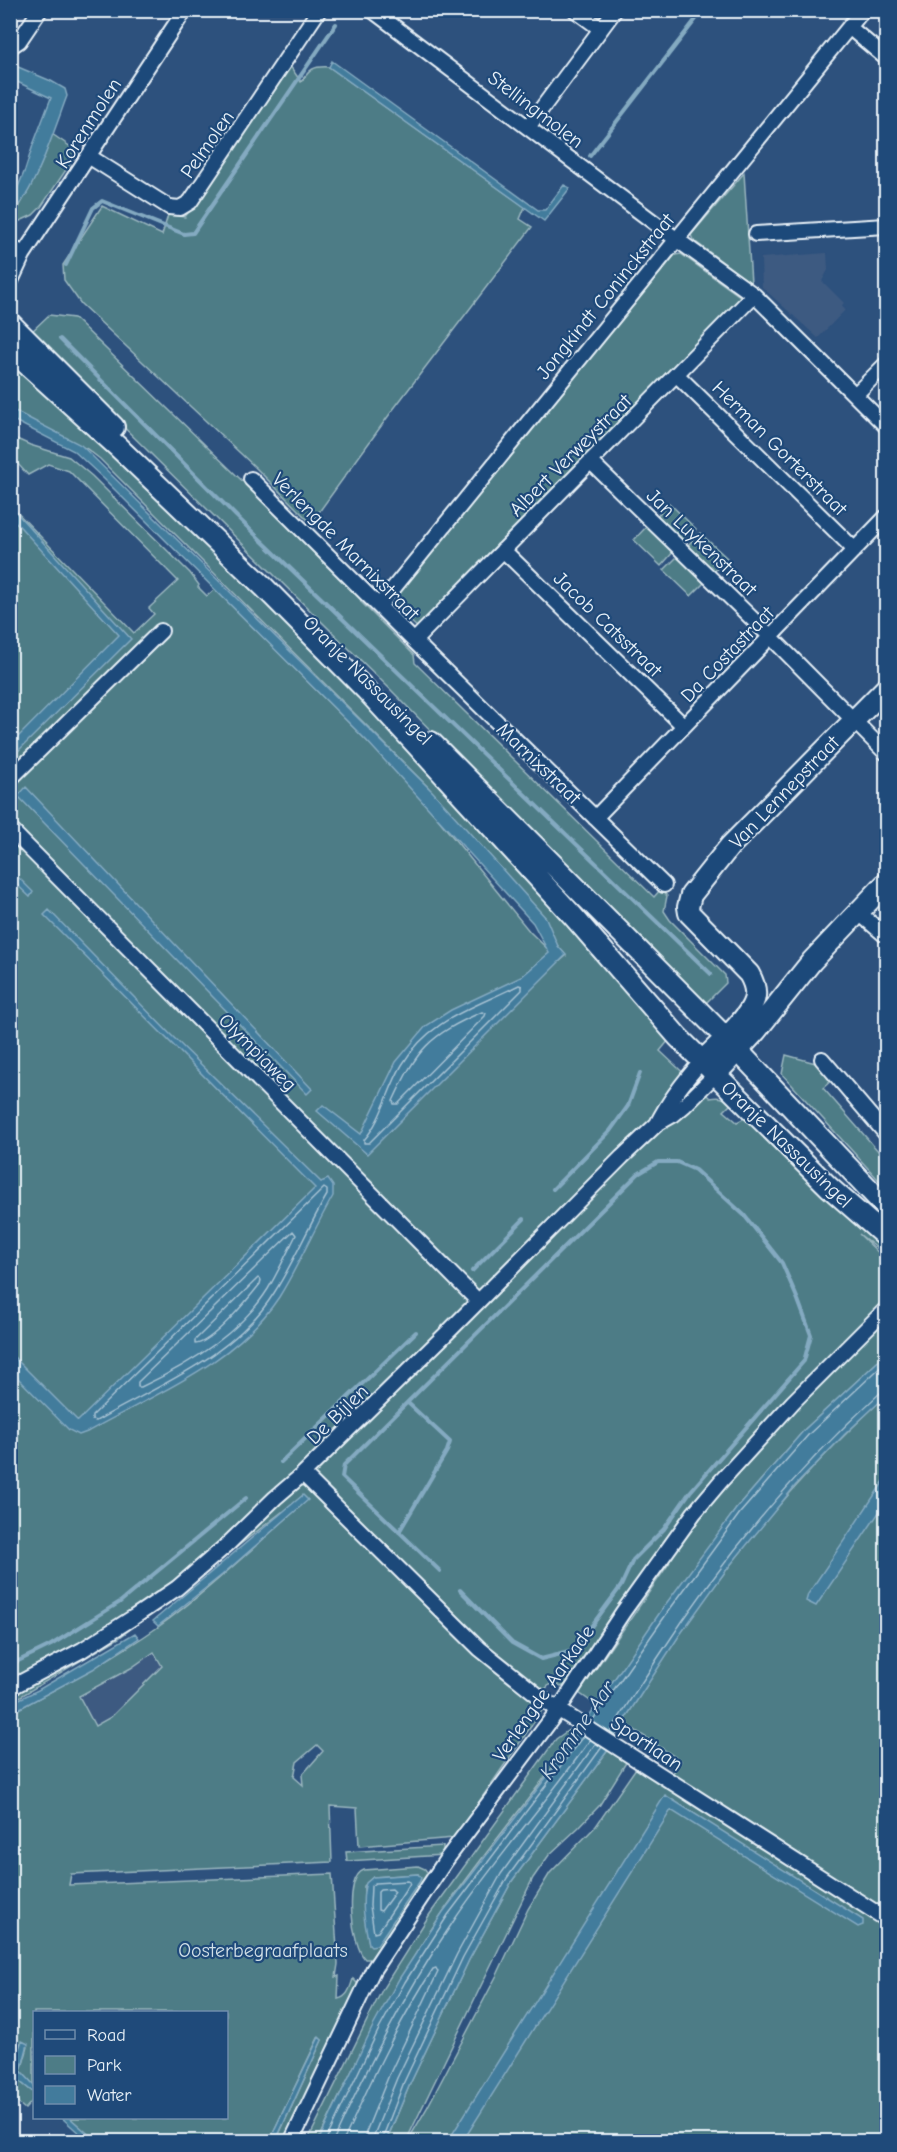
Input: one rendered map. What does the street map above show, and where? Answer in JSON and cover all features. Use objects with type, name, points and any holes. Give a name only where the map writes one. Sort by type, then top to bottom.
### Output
[{"type":"main road","name":"Oranje Nassausingel","points":[[10,322],[732,1044],[886,1208]]},
{"type":"main road","name":"Oranje Nassausingel","points":[[10,349],[118,447],[264,587],[366,690],[565,907],[678,1037],[829,1187],[886,1238]]},
{"type":"main road","name":"Van Lennepstraat","points":[[754,984],[749,974],[689,913],[689,901],[730,846],[886,688]]},
{"type":"main road","points":[[732,1044],[756,1031],[788,990],[886,883]]},
{"type":"main road","points":[[732,1044],[755,998],[754,984],[788,990]]},
{"type":"main road","name":"Oranje Nassausingel","points":[[709,1068],[732,1044]]},
{"type":"street","points":[[10,46],[19,41],[39,10]]},
{"type":"street","name":"Korenmolen","points":[[10,283],[23,255],[90,157],[184,10]]},
{"type":"street","name":"Pelmolen","points":[[90,157],[169,207],[180,208],[190,202],[319,10]]},
{"type":"street","name":"Stellingmolen","points":[[372,10],[754,295],[886,426]]},
{"type":"street","points":[[575,10],[601,29]]},
{"type":"street","points":[[528,127],[615,10]]},
{"type":"street","name":"Jongkindt Coninckstraat","points":[[379,606],[863,10]]},
{"type":"street","points":[[849,27],[886,58]]},
{"type":"street","points":[[756,234],[886,226]]},
{"type":"street","points":[[10,245],[23,255]]},
{"type":"street","name":"Korenmolen","points":[[10,265],[23,255]]},
{"type":"street","name":"Albert Verweystraat","points":[[414,641],[754,295]]},
{"type":"street","points":[[855,395],[886,364]]},
{"type":"street","name":"Herman Gorterstraat","points":[[677,375],[855,550]]},
{"type":"street","name":"Jan Luykenstraat","points":[[591,462],[771,637],[886,753]]},
{"type":"street","name":"Verlengde Marnixstraat","points":[[251,479],[414,641]]},
{"type":"street","name":"Da Costastraat","points":[[595,818],[886,517]]},
{"type":"street","name":"Jacob Catsstraat","points":[[503,550],[684,726]]},
{"type":"street","points":[[10,779],[161,631]]},
{"type":"street","name":"Marnixstraat","points":[[414,641],[664,885]]},
{"type":"street","name":"Olympiaweg","points":[[10,829],[478,1301]]},
{"type":"street","points":[[859,913],[886,936]]},
{"type":"street","points":[[822,1059],[886,1134]]},
{"type":"street","name":"De Bijlen","points":[[10,1688],[82,1650],[177,1588],[230,1544],[285,1487],[303,1474],[657,1124],[685,1106],[709,1068]]},
{"type":"street","name":"Verlengde Aarkade","points":[[291,2142],[373,1970],[446,1860],[559,1709],[623,1612],[694,1513],[793,1402],[886,1309]]},
{"type":"street","name":"Sportlaan","points":[[303,1474],[480,1649],[546,1701],[886,1919]]},
{"type":"shaded area","points":[[827,253],[828,270],[822,281],[844,303],[842,305],[845,310],[818,338],[762,287],[761,258]]},
{"type":"shaded area","points":[[153,1652],[162,1666],[111,1717],[95,1726],[78,1696],[131,1668]]},
{"type":"green space","points":[[290,66],[301,82],[312,69],[329,67],[525,207],[520,219],[532,227],[392,411],[311,523],[255,467],[81,304],[64,280],[63,265],[102,206],[162,235],[168,215],[185,217]]},
{"type":"green space","points":[[52,134],[78,152],[41,207],[33,215],[11,225],[11,204],[19,207],[38,171]]},
{"type":"green space","points":[[744,173],[751,283],[693,240],[691,235]]},
{"type":"green space","points":[[681,254],[741,297],[742,301],[419,629],[392,604],[393,599],[530,427],[675,255]]},
{"type":"green space","points":[[49,315],[74,318],[361,596],[361,602],[414,655],[415,663],[654,897],[661,889],[667,896],[664,911],[670,920],[725,975],[726,983],[703,1006],[389,688],[29,334]]},
{"type":"green space","name":"Oosterbegraafplaats","points":[[11,345],[315,646],[490,833],[591,954],[669,1040],[660,1051],[710,1098],[722,1098],[732,1103],[724,1111],[737,1122],[745,1118],[857,1223],[886,1247],[886,1255],[859,1234],[886,1260],[886,1354],[805,1429],[736,1509],[596,1705],[579,1693],[670,1562],[616,1617],[571,1683],[561,1687],[552,1682],[534,1701],[543,1709],[454,1838],[359,1846],[357,1808],[330,1806],[332,1862],[71,1874],[69,1885],[332,1874],[338,1964],[336,1977],[339,1976],[338,1999],[350,1989],[353,1979],[360,1986],[285,2141],[276,2141],[322,2040],[318,2038],[269,2141],[96,2141],[71,2119],[228,2119],[228,2011],[33,2011],[33,2084],[21,2071],[28,2047],[20,2043],[11,2068],[11,1713],[104,1662],[158,1627],[288,1517],[282,1512],[119,1638],[11,1702],[11,506],[134,633],[154,614],[149,608],[178,581],[69,471],[48,464],[28,475],[17,463],[11,469],[10,436],[69,457],[92,476],[190,573],[199,585],[198,587],[207,596],[215,589],[378,752],[430,809],[530,932],[560,961],[566,956],[428,787],[100,459],[87,449],[11,417]],"holes":[[[154,1652],[162,1666],[111,1717],[95,1726],[79,1696],[131,1668]],[[317,1745],[323,1751],[302,1775],[303,1785],[294,1777],[297,1762]]]},
{"type":"green space","points":[[669,503],[696,529],[681,544],[655,518]]},
{"type":"green space","points":[[648,525],[675,550],[661,566],[634,540]]},
{"type":"green space","points":[[700,533],[727,558],[712,574],[685,548]]},
{"type":"green space","points":[[679,555],[706,581],[691,596],[664,570]]},
{"type":"green space","points":[[786,1055],[819,1064],[833,1079],[823,1088],[886,1160],[886,1188],[782,1074]]},
{"type":"green space","points":[[886,1396],[886,2141],[407,2142],[498,1973],[528,1909],[550,1873],[596,1826],[636,1768],[664,1786],[681,1761],[623,1722],[696,1611],[739,1554],[809,1472]]},
{"type":"green space","points":[[570,1729],[578,1733],[476,1867],[425,1939],[376,2024],[318,2141],[307,2142],[383,1988],[430,1914],[556,1739]]},
{"type":"green space","points":[[608,1750],[627,1761],[599,1806],[549,1855],[533,1878],[406,2141],[386,2142],[410,2084],[469,1960],[512,1881]]},
{"type":"green space","points":[[443,1846],[443,1855],[347,1861],[346,1852]]},
{"type":"green space","points":[[418,1866],[425,1869],[429,1875],[373,1959],[365,1959],[360,1952],[353,1927],[353,1885],[357,1875],[364,1870]],"holes":[[[418,1874],[377,1945],[369,1944],[364,1886],[373,1877]]]},
{"type":"green space","points":[[19,2081],[33,2092],[33,2100],[25,2109],[11,2097]]},
{"type":"water","points":[[332,61],[538,210],[545,210],[564,185],[570,188],[544,221],[329,67]]},
{"type":"water","points":[[11,64],[65,89],[67,96],[37,174],[22,201],[15,208],[12,207],[12,201],[51,98],[11,79]]},
{"type":"water","points":[[11,409],[81,445],[433,792],[546,918],[558,946],[566,955],[367,1154],[317,1111],[323,1105],[361,1134],[396,1062],[426,1026],[451,1010],[521,977],[549,953],[533,923],[366,740],[74,451],[11,419]]},
{"type":"water","points":[[11,507],[131,639],[11,758],[11,744],[119,635],[11,517]]},
{"type":"water","points":[[26,787],[312,1089],[307,1094],[18,796]]},
{"type":"water","points":[[10,869],[33,892],[30,897],[11,879]]},
{"type":"water","points":[[49,910],[169,1033],[321,1182],[328,1179],[333,1186],[333,1196],[279,1297],[240,1341],[192,1375],[79,1435],[69,1430],[11,1371],[11,1354],[78,1421],[315,1188],[44,915]]},
{"type":"water","points":[[886,1354],[886,1396],[845,1434],[795,1486],[727,1569],[679,1636],[623,1722],[608,1750],[512,1881],[469,1960],[410,2084],[386,2141],[318,2142],[372,2028],[399,1979],[443,1912],[552,1770],[665,1605],[736,1509],[805,1429]]},
{"type":"water","points":[[886,1478],[886,1502],[816,1606],[806,1601],[808,1594]]},
{"type":"water","points":[[303,1495],[308,1500],[222,1575],[158,1626],[153,1621]]},
{"type":"water","points":[[135,1633],[139,1638],[93,1669],[11,1713],[11,1703],[38,1690]]},
{"type":"water","points":[[665,1795],[863,1920],[863,1925],[858,1927],[671,1810],[463,2141],[448,2141]]},
{"type":"water","points":[[418,1874],[420,1881],[377,1945],[371,1946],[364,1913],[363,1897],[366,1883],[373,1877]]},
{"type":"water","points":[[319,2037],[322,2040],[276,2141],[269,2141]]},
{"type":"water","points":[[22,2041],[28,2044],[21,2071],[33,2084],[33,2092],[19,2081],[15,2083],[11,2095],[11,2068]]},
{"type":"water","points":[[63,2119],[71,2119],[96,2141],[88,2141]]},
{"type":"waterway","points":[[590,156],[703,10]]},
{"type":"waterway","points":[[66,265],[93,208],[102,201],[184,234],[193,233],[336,24]]},
{"type":"waterway","points":[[60,339],[236,516],[711,974]]},
{"type":"waterway","points":[[553,1189],[610,1131],[628,1106],[640,1073]]},
{"type":"waterway","points":[[440,1571],[342,1477],[344,1465],[638,1174],[658,1162],[677,1162],[695,1170],[744,1215],[782,1263],[811,1335],[804,1361],[690,1492],[664,1529],[633,1560],[621,1586],[573,1651],[541,1659],[512,1643],[460,1590]]},
{"type":"waterway","points":[[472,1271],[524,1219]]},
{"type":"waterway","points":[[281,1462],[416,1332]]},
{"type":"waterway","points":[[399,1532],[447,1451],[450,1442],[408,1403]]},
{"type":"waterway","points":[[10,1665],[51,1645],[120,1602],[246,1498]]},
{"type":"water label","name":"Kromme Aar","points":[[577,1730]]}]
